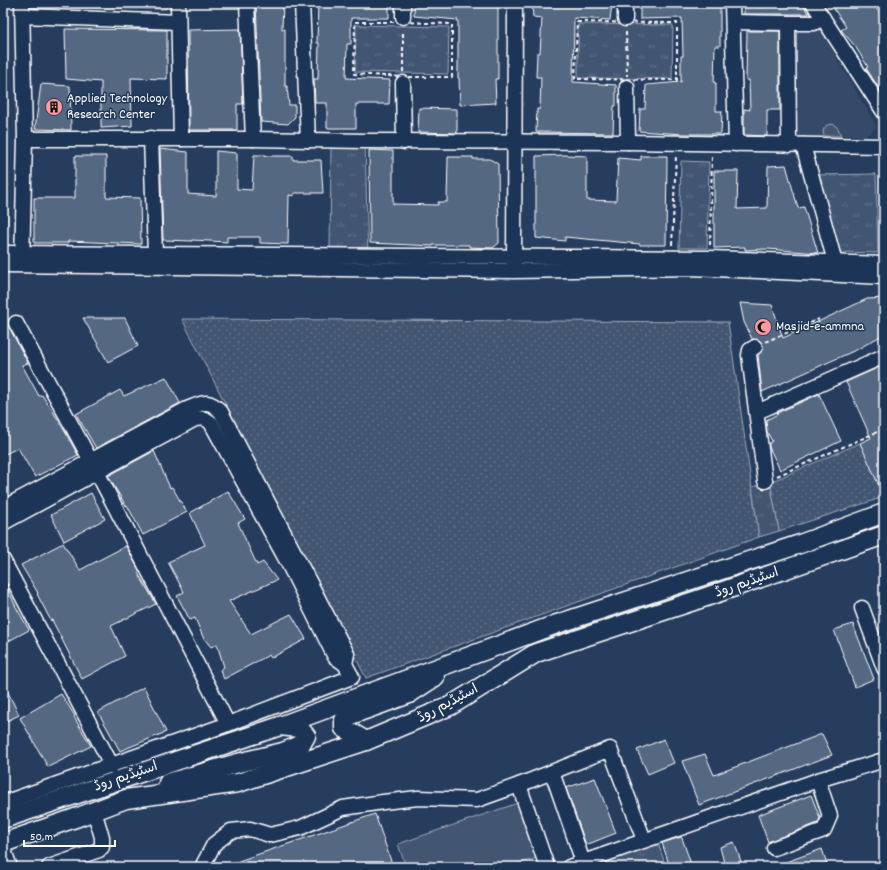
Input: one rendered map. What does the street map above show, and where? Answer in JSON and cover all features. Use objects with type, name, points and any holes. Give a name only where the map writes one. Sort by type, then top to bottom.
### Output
[{"type":"main road","name":"اسٹیڈیم روڈ","points":[[3,819],[280,726],[554,625],[800,544],[884,513]]},
{"type":"main road","name":"اسٹیڈیم روڈ","points":[[3,843],[94,812],[126,799],[238,783],[366,741],[450,706],[536,653],[706,597],[884,535]]},
{"type":"main road","points":[[366,741],[344,728],[344,720],[348,716],[409,694],[462,660]]},
{"type":"main road","points":[[126,799],[165,784],[283,752],[300,745],[306,736],[299,728],[280,726]]},
{"type":"street","points":[[178,3],[181,139]]},
{"type":"street","points":[[247,3],[253,139]]},
{"type":"street","points":[[302,3],[308,140]]},
{"type":"street","points":[[514,271],[515,3]]},
{"type":"street","points":[[625,3],[625,21]]},
{"type":"street","points":[[732,3],[736,144]]},
{"type":"street","points":[[813,3],[884,112]]},
{"type":"street","points":[[22,259],[24,140],[22,9],[178,22]]},
{"type":"street","points":[[732,22],[814,23],[823,18]]},
{"type":"street","points":[[788,23],[789,145]]},
{"type":"street","points":[[403,80],[404,142]]},
{"type":"street","points":[[627,83],[628,142]]},
{"type":"street","points":[[24,140],[151,138],[404,142],[514,141],[884,146]]},
{"type":"street","points":[[151,138],[155,254]]},
{"type":"street","points":[[803,145],[835,262]]},
{"type":"street","points":[[3,253],[22,259],[514,271],[692,263],[884,277]]},
{"type":"street","points":[[3,265],[22,259],[155,254],[672,258],[692,263],[709,258],[884,264]]},
{"type":"street","points":[[16,323],[94,466],[228,724]]},
{"type":"street","points":[[755,347],[750,350],[749,355],[765,481]]},
{"type":"street","points":[[757,412],[884,356]]},
{"type":"street","points":[[3,508],[195,419],[207,419],[211,423],[288,564],[335,658],[345,664],[352,677],[358,683],[362,696]]},
{"type":"street","points":[[3,523],[94,466]]},
{"type":"street","points":[[3,560],[112,766]]},
{"type":"street","points":[[862,608],[884,668]]},
{"type":"street","points":[[3,803],[112,766],[352,677]]},
{"type":"street","points":[[202,867],[214,844],[231,831],[250,829],[270,835],[300,828],[343,808],[383,802],[418,798],[477,800],[610,749],[644,840]]},
{"type":"street","points":[[569,867],[818,780],[884,760]]},
{"type":"street","points":[[552,772],[583,862]]},
{"type":"street","points":[[774,848],[824,830],[830,816],[818,780]]},
{"type":"street","points":[[519,785],[547,867]]},
{"type":"street","points":[[49,867],[99,850],[102,847],[102,837],[94,812]]},
{"type":"street","points":[[3,848],[10,867]]},
{"type":"path","points":[[403,18],[403,80]]},
{"type":"path","points":[[403,18],[452,24],[452,77],[403,80],[354,74],[355,22],[403,18]]},
{"type":"path","points":[[625,21],[627,83]]},
{"type":"path","points":[[625,21],[677,23],[677,80],[627,83],[575,79],[577,22],[625,21]]},
{"type":"path","points":[[672,258],[677,143]]},
{"type":"path","points":[[709,258],[712,144]]},
{"type":"path","points":[[755,347],[819,319]]},
{"type":"path","points":[[765,481],[884,429]]},
{"type":"shaded area","points":[[789,24],[817,24],[877,127],[866,136],[791,137]]},
{"type":"green space","points":[[3,3],[6,3],[8,228],[3,228]]},
{"type":"green space","points":[[32,3],[166,3],[166,9],[32,7]]},
{"type":"green space","points":[[578,24],[673,25],[672,79],[578,78]]},
{"type":"green space","points":[[356,25],[449,27],[448,74],[355,72]]},
{"type":"green space","points":[[833,124],[838,128],[841,136],[824,136],[823,130],[827,125]]},
{"type":"green space","points":[[331,140],[365,141],[368,256],[330,255]]},
{"type":"green space","points":[[681,161],[709,162],[707,248],[679,248]]},
{"type":"green space","points":[[876,174],[878,253],[834,252],[813,175]]},
{"type":"green space","points":[[182,319],[728,322],[759,537],[366,678]]},
{"type":"green space","points":[[860,443],[884,493],[884,497],[779,531],[770,482]]},
{"type":"green space","points":[[770,482],[779,531],[759,537],[752,487]]},
{"type":"green space","points":[[518,803],[537,858],[509,867],[406,867],[398,844]]},
{"type":"green space","points":[[658,843],[666,867],[590,867]]},
{"type":"building","points":[[256,3],[283,3],[282,29],[285,29],[285,86],[287,86],[289,105],[295,105],[295,117],[288,124],[261,122]]},
{"type":"building","points":[[318,3],[389,3],[389,18],[351,18],[351,44],[347,44],[346,78],[390,80],[389,104],[356,104],[356,128],[327,128],[327,103],[315,103],[314,79],[318,79]]},
{"type":"building","points":[[414,3],[498,3],[498,79],[495,79],[496,103],[460,105],[458,78],[458,20],[414,16]]},
{"type":"building","points":[[532,3],[612,3],[610,20],[574,18],[573,82],[616,85],[616,106],[614,106],[613,133],[536,132],[537,109],[540,109],[541,77],[536,77],[537,53],[540,53],[542,18],[533,17]]},
{"type":"building","points":[[640,3],[720,3],[720,46],[715,46],[714,83],[716,83],[716,111],[722,111],[721,134],[683,134],[639,131],[640,109],[645,109],[646,85],[681,82],[681,56],[683,56],[682,18],[640,19]]},
{"type":"building","points":[[744,3],[801,3],[809,14],[744,14]]},
{"type":"building","points":[[830,3],[872,3],[884,19],[884,96],[866,68],[868,67],[855,46],[841,30],[846,27]]},
{"type":"building","points":[[65,29],[167,30],[167,79],[131,78],[132,126],[101,128],[101,82],[66,79]]},
{"type":"building","points":[[240,29],[243,104],[237,104],[237,130],[189,130],[188,30]]},
{"type":"building","points":[[747,31],[780,31],[780,110],[767,110],[767,136],[744,135],[744,109],[750,110],[749,80],[746,80]]},
{"type":"building","name":"Applied Technology Research Center","points":[[41,84],[70,86],[71,130],[35,129]]},
{"type":"building","points":[[419,108],[457,109],[457,133],[418,132]]},
{"type":"building","points":[[160,149],[188,152],[188,194],[216,196],[216,151],[237,153],[237,189],[252,190],[254,155],[293,156],[293,160],[321,160],[323,193],[294,193],[294,196],[289,195],[288,244],[260,243],[260,237],[227,237],[227,242],[163,240]]},
{"type":"building","points":[[369,150],[393,151],[393,204],[438,205],[438,202],[447,202],[448,157],[490,159],[498,164],[499,243],[493,248],[469,247],[469,245],[433,246],[370,243]]},
{"type":"building","points":[[75,156],[106,156],[106,197],[140,198],[141,244],[68,241],[68,243],[34,243],[34,198],[75,198]]},
{"type":"building","points":[[536,156],[587,156],[587,200],[616,201],[618,158],[641,160],[641,156],[667,156],[666,245],[640,245],[565,237],[565,241],[536,238]]},
{"type":"building","points":[[786,165],[798,208],[804,207],[818,253],[768,249],[745,250],[745,247],[714,248],[714,171],[738,171],[737,209],[767,208],[768,166]]},
{"type":"building","points":[[884,298],[884,334],[858,349],[762,392],[758,355],[762,351],[763,346],[759,340],[752,339],[744,322],[740,303],[772,305],[783,338],[867,299]]},
{"type":"building","points":[[3,315],[28,363],[22,365],[39,396],[42,395],[59,421],[78,455],[35,477],[18,448],[3,455]]},
{"type":"building","points":[[83,318],[125,318],[138,346],[108,362]]},
{"type":"building","points":[[884,365],[884,497],[860,443],[871,438],[846,382]]},
{"type":"building","points":[[166,377],[180,403],[96,448],[76,414],[120,390],[124,396]]},
{"type":"building","points":[[819,394],[841,441],[780,470],[769,447],[769,443],[772,441],[767,432],[766,420],[778,414],[777,413]]},
{"type":"building","points":[[154,451],[170,488],[172,487],[187,512],[143,535],[127,505],[126,506],[108,476]]},
{"type":"building","points":[[228,491],[245,519],[238,523],[257,565],[263,562],[277,580],[229,601],[251,634],[291,614],[306,639],[271,658],[269,655],[224,679],[220,670],[224,667],[217,644],[211,647],[203,637],[195,618],[190,620],[177,596],[184,592],[168,562],[205,545],[190,513]]},
{"type":"building","points":[[91,493],[105,519],[64,541],[51,515]]},
{"type":"building","points":[[63,543],[80,570],[126,546],[140,572],[138,573],[156,604],[111,626],[125,656],[82,679],[37,594],[38,593],[21,565]]},
{"type":"building","points":[[3,578],[16,607],[29,630],[3,644]]},
{"type":"building","points":[[853,624],[874,679],[855,687],[834,630]]},
{"type":"building","points":[[3,682],[19,715],[3,723]]},
{"type":"building","points":[[144,687],[166,732],[120,751],[98,712]]},
{"type":"building","points":[[61,694],[91,746],[48,767],[20,718]]},
{"type":"building","points":[[822,734],[832,755],[699,805],[682,761],[705,754],[714,775]]},
{"type":"building","points":[[664,739],[674,763],[648,774],[637,750]]},
{"type":"building","points":[[595,778],[616,833],[586,845],[566,788]]},
{"type":"building","points":[[811,795],[820,818],[818,823],[768,842],[758,815]]},
{"type":"building","points":[[375,814],[393,867],[227,867],[227,865]]},
{"type":"building","points":[[681,837],[692,867],[670,867],[662,843]]},
{"type":"building","points":[[734,842],[743,867],[725,867],[720,847]]},
{"type":"building","points":[[822,849],[828,867],[775,866]]},
{"type":"place","name":"Applied Technology Research Center","points":[[54,107]]},
{"type":"place","name":"Masjid-e-ammna","points":[[763,327]]}]
